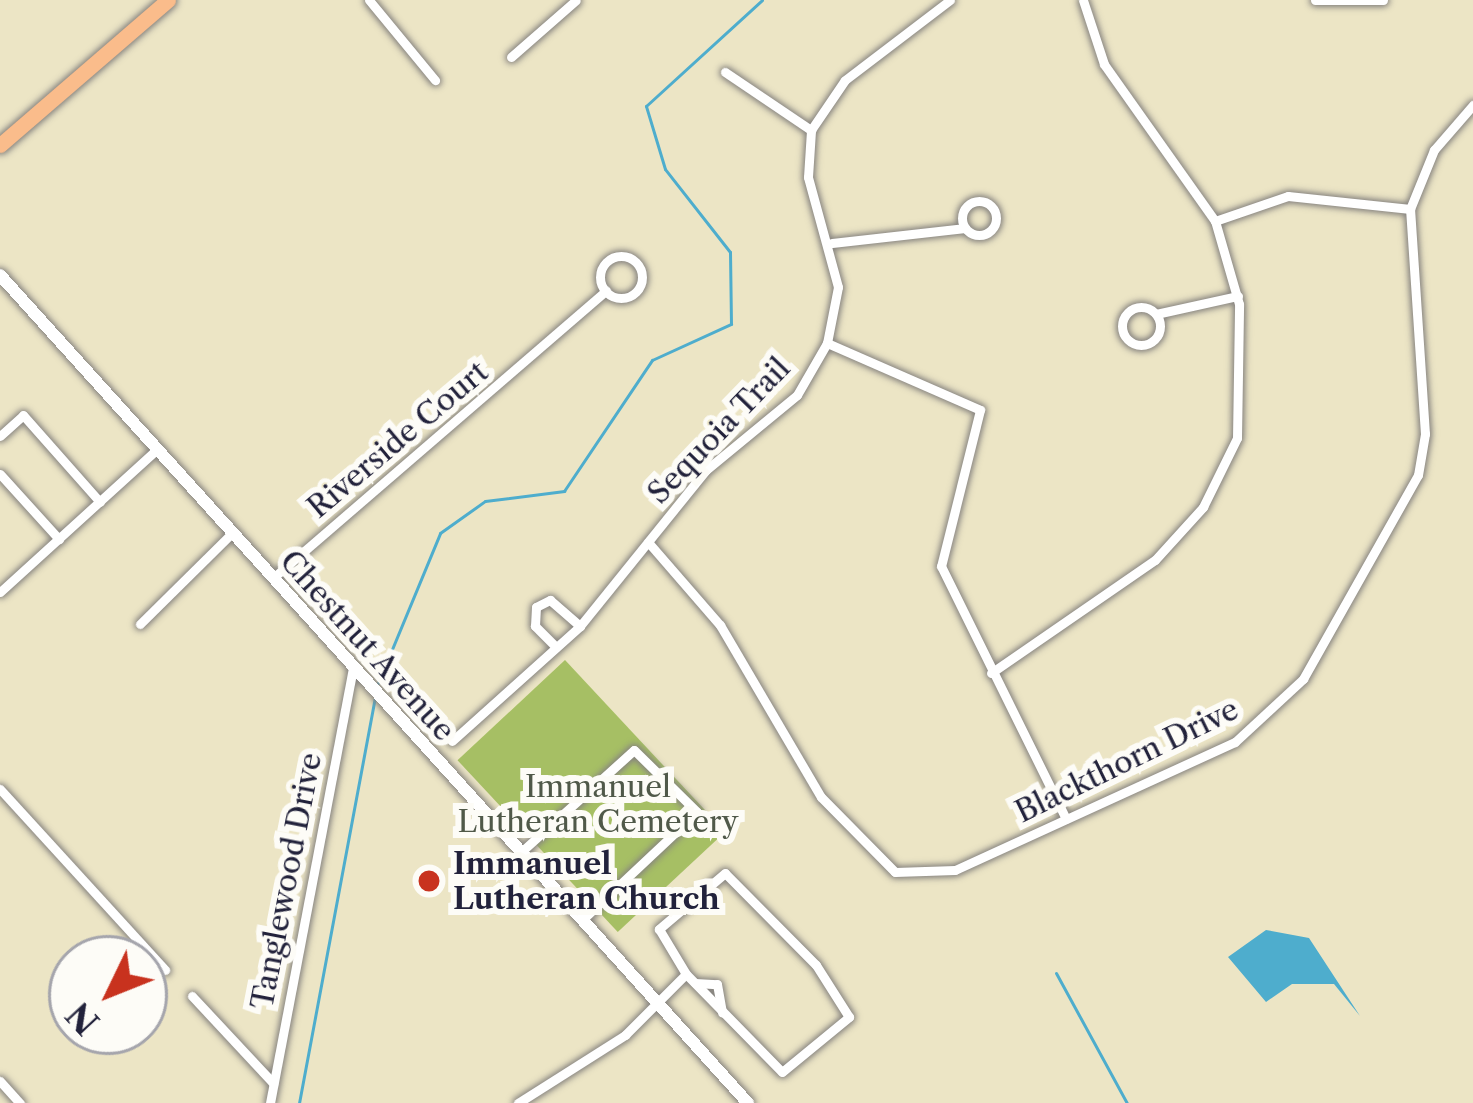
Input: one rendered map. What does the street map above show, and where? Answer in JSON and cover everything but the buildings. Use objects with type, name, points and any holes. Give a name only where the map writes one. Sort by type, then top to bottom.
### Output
[{"type":"main road","points":[[0,145],[168,0]]},
{"type":"street","points":[[369,0],[435,80]]},
{"type":"street","points":[[511,57],[575,0]]},
{"type":"street","points":[[725,72],[811,130],[845,80],[950,0]]},
{"type":"street","points":[[991,673],[1155,560],[1203,507],[1238,438],[1238,296],[1215,221],[1103,64],[1083,0]]},
{"type":"street","points":[[1315,0],[1383,0]]},
{"type":"street","name":"Blackthorn Drive","points":[[648,542],[720,625],[820,797],[869,856],[924,877],[1066,820],[1234,742],[1283,704],[1396,521],[1425,434],[1410,209],[1434,150],[1473,105]]},
{"type":"street","name":"Sequoia Trail","points":[[452,741],[580,626],[706,470],[797,394],[827,343],[832,243],[808,176],[811,130]]},
{"type":"street","points":[[1215,221],[1288,196],[1410,209]]},
{"type":"street","points":[[832,243],[964,228]]},
{"type":"street","name":"Riverside Court","points":[[273,578],[606,291],[636,292],[635,261],[604,265],[606,291]]},
{"type":"street","name":"Chestnut Avenue","points":[[0,274],[748,1103]]},
{"type":"street","points":[[1156,314],[1156,339],[1126,338],[1130,310],[1156,314],[1238,296]]},
{"type":"street","points":[[827,343],[980,410],[941,566],[1066,820]]},
{"type":"street","points":[[0,436],[22,415],[100,502]]},
{"type":"street","points":[[0,592],[157,449]]},
{"type":"street","points":[[0,474],[59,539]]},
{"type":"street","points":[[140,624],[232,532]]},
{"type":"street","points":[[556,647],[536,626],[536,607],[550,600],[580,626]]},
{"type":"street","name":"Tanglewood Drive","points":[[270,1103],[353,668]]},
{"type":"street","points":[[521,852],[634,750],[697,812],[582,920]]},
{"type":"street","points":[[0,789],[134,935]]},
{"type":"street","points":[[713,874],[733,877],[850,1008],[791,1071],[771,1068],[691,978],[662,938],[663,918],[713,874]]},
{"type":"street","points":[[518,1103],[691,978]]},
{"type":"street","points":[[192,996],[273,1083]]},
{"type":"street","points":[[0,1082],[20,1103]]},
{"type":"green space","name":"Immanuel Lutheran Cemetery","points":[[565,660],[725,832],[618,932],[457,760]]},
{"type":"water","points":[[1266,930],[1309,938],[1360,1016],[1334,984],[1292,984],[1266,1002],[1228,957]]},
{"type":"waterway","points":[[378,683],[440,533],[485,501],[564,491],[652,360],[731,324],[730,252],[665,169],[646,106],[762,0]]},
{"type":"waterway","points":[[299,1103],[375,698]]},
{"type":"waterway","points":[[1056,973],[1127,1103]]},
{"type":"place","name":"Immanuel Lutheran Church","points":[[429,881]]}]
